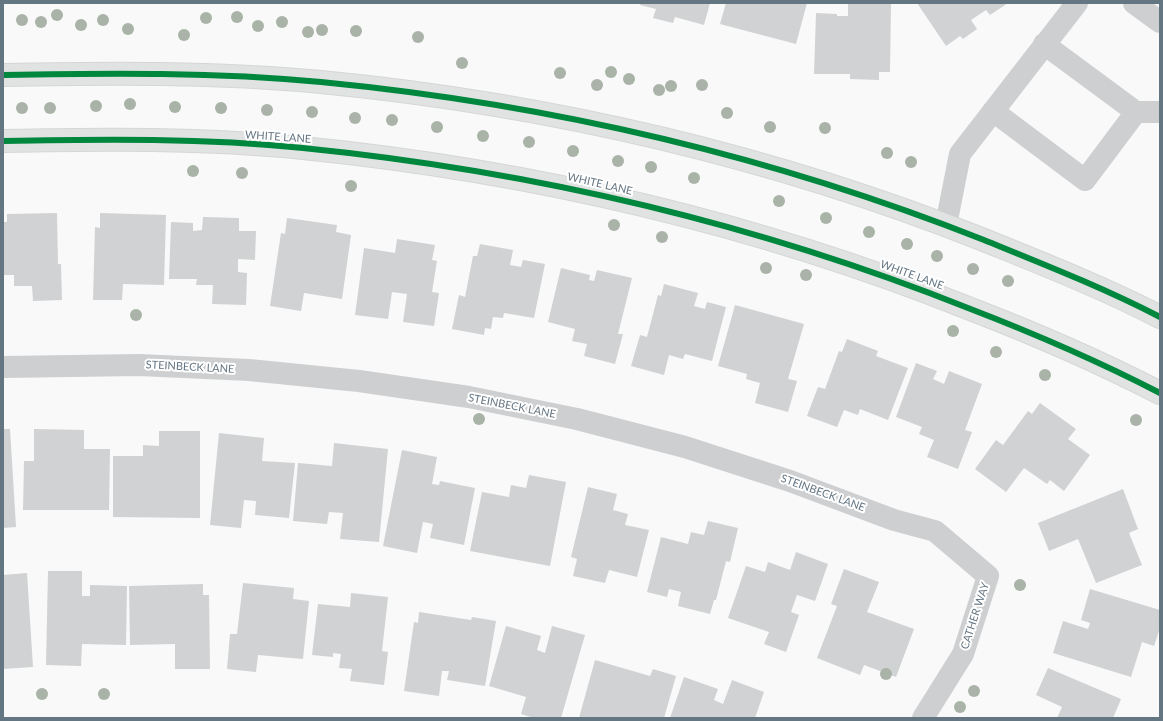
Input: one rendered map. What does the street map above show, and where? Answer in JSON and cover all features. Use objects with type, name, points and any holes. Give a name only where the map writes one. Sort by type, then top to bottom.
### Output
[{"type":"main road","points":[[3,75],[112,73],[196,74],[320,82],[443,96],[566,117],[687,144],[808,178],[946,225],[1041,263],[1160,317]]},
{"type":"main road","name":"WHITE LANE","points":[[3,141],[93,139],[176,140],[300,148],[424,162],[547,183],[668,210],[788,243],[906,283],[1022,329],[1160,393]]},
{"type":"street","points":[[946,225],[960,154],[1076,3]]},
{"type":"street","points":[[1134,3],[1160,22]]},
{"type":"street","points":[[1044,44],[1136,112],[1160,112]]},
{"type":"street","points":[[993,111],[1085,180],[1136,112]]},
{"type":"street","name":"STEINBECK LANE","points":[[3,367],[139,365],[257,371],[359,381],[438,393],[577,420],[692,450],[790,480],[894,520],[935,531],[988,576]]},
{"type":"street","name":"CATHER WAY","points":[[923,718],[962,654],[988,576]]},
{"type":"building","points":[[641,3],[710,3],[704,25],[675,17],[673,23],[653,18],[656,9],[640,5]]},
{"type":"building","points":[[726,3],[807,3],[796,44],[720,24]]},
{"type":"building","points":[[848,3],[891,3],[890,72],[879,72],[879,80],[850,79],[850,74],[814,74],[816,13],[848,16]]},
{"type":"building","points":[[917,3],[1008,3],[990,15],[986,10],[971,20],[977,29],[963,39],[960,36],[946,46]]},
{"type":"building","points":[[57,213],[58,264],[61,264],[62,300],[33,301],[32,286],[14,286],[14,275],[3,275],[3,222],[7,222],[7,214]]},
{"type":"building","points":[[100,213],[166,215],[164,285],[123,284],[122,300],[93,300],[95,227],[100,228]]},
{"type":"building","points":[[203,217],[239,218],[239,231],[256,231],[255,260],[238,259],[238,272],[247,273],[246,305],[212,304],[213,285],[196,285],[197,279],[169,279],[171,222],[193,223],[193,231],[202,230]]},
{"type":"building","points":[[287,218],[337,225],[336,232],[351,235],[342,299],[304,293],[301,311],[270,306],[281,233],[285,234]]},
{"type":"building","points":[[397,239],[435,245],[432,260],[437,261],[432,292],[439,293],[434,326],[403,322],[407,294],[392,292],[388,319],[355,315],[364,248],[395,253]]},
{"type":"building","points":[[480,244],[513,250],[510,265],[521,267],[523,260],[545,264],[534,318],[504,313],[503,318],[493,317],[491,329],[485,328],[484,335],[452,329],[459,295],[465,297],[473,256],[477,256]]},
{"type":"building","points":[[561,268],[590,275],[589,280],[594,281],[597,270],[632,278],[618,334],[623,334],[615,364],[584,356],[587,344],[572,341],[575,329],[548,322]]},
{"type":"building","points":[[664,284],[698,293],[694,306],[705,309],[707,302],[726,307],[712,361],[685,354],[683,359],[669,355],[664,375],[631,366],[640,335],[647,337],[658,295],[661,296]]},
{"type":"building","points":[[735,305],[804,324],[788,379],[797,381],[788,412],[755,403],[760,383],[746,379],[747,374],[718,366]]},
{"type":"building","points":[[847,339],[878,351],[876,356],[908,368],[888,420],[860,409],[858,415],[844,410],[837,427],[807,416],[818,387],[825,389],[839,351],[842,352]]},
{"type":"building","points":[[916,363],[937,371],[933,379],[944,384],[949,371],[982,384],[965,430],[972,432],[958,469],[927,457],[934,440],[919,434],[922,427],[896,417]]},
{"type":"building","points":[[1040,403],[1076,429],[1068,439],[1090,455],[1064,491],[1050,480],[1047,484],[1024,468],[1006,492],[975,469],[996,440],[1003,445],[1028,411],[1032,414]]},
{"type":"building","points":[[3,429],[10,429],[16,527],[3,528]]},
{"type":"building","points":[[34,429],[84,430],[84,449],[110,449],[109,510],[23,510],[24,461],[34,461]]},
{"type":"building","points":[[159,431],[200,431],[200,518],[113,517],[113,456],[143,456],[143,445],[159,446]]},
{"type":"building","points":[[219,433],[264,438],[262,461],[295,463],[289,518],[255,515],[256,501],[244,500],[241,528],[210,525]]},
{"type":"building","points":[[334,443],[388,449],[379,542],[340,539],[343,513],[329,512],[327,524],[293,521],[298,463],[332,466]]},
{"type":"building","points":[[402,450],[437,457],[432,484],[439,485],[440,481],[475,488],[464,545],[430,538],[433,524],[423,522],[417,553],[383,546]]},
{"type":"building","points":[[529,475],[566,482],[550,566],[470,551],[482,492],[509,497],[511,485],[526,488]]},
{"type":"building","points":[[588,487],[617,494],[613,510],[628,514],[625,525],[649,530],[637,577],[609,570],[605,583],[573,576],[577,559],[571,557]]},
{"type":"building","points":[[1123,489],[1138,529],[1129,533],[1142,565],[1096,583],[1078,539],[1049,551],[1038,523]]},
{"type":"building","points":[[708,521],[738,528],[730,562],[726,561],[716,600],[714,600],[710,614],[678,606],[681,592],[669,589],[667,597],[647,592],[661,537],[688,544],[691,532],[704,535]]},
{"type":"building","points":[[796,552],[828,564],[815,601],[797,595],[791,612],[799,615],[786,652],[764,644],[769,632],[728,618],[746,566],[765,572],[768,562],[790,570]]},
{"type":"building","points":[[844,569],[879,582],[867,612],[914,629],[896,677],[864,665],[860,675],[817,658],[837,606],[831,604]]},
{"type":"building","points":[[48,571],[82,571],[82,596],[90,596],[90,585],[127,586],[126,645],[82,644],[81,666],[46,665]]},
{"type":"building","points":[[27,573],[33,667],[3,669],[3,575]]},
{"type":"building","points":[[243,583],[294,588],[293,599],[309,601],[303,659],[258,655],[256,672],[227,669],[230,634],[237,634]]},
{"type":"building","points":[[203,584],[203,595],[209,595],[210,669],[175,669],[175,644],[130,645],[129,586]]},
{"type":"building","points":[[1090,589],[1160,610],[1160,628],[1154,646],[1142,642],[1131,677],[1053,653],[1063,621],[1088,629],[1090,623],[1081,620]]},
{"type":"building","points":[[351,593],[388,597],[382,651],[388,652],[384,685],[350,681],[352,669],[339,668],[341,654],[333,653],[333,657],[312,655],[318,604],[350,607]]},
{"type":"building","points":[[419,612],[471,620],[472,617],[496,621],[485,686],[447,680],[449,671],[442,671],[439,696],[404,691],[414,622],[418,623]]},
{"type":"building","points":[[506,626],[541,636],[537,650],[545,653],[552,626],[585,635],[561,718],[534,718],[521,714],[526,697],[489,686]]},
{"type":"building","points":[[595,660],[650,676],[653,669],[676,676],[664,718],[579,718]]},
{"type":"building","points":[[1048,668],[1121,699],[1113,718],[1057,718],[1062,707],[1036,695]]},
{"type":"building","points":[[684,677],[718,689],[714,700],[723,704],[732,680],[764,692],[755,718],[670,718]]},
{"type":"cycle path","points":[[3,75],[162,74],[242,76],[321,82],[491,104],[575,120],[658,138],[741,159],[823,183],[904,210],[1051,267],[1160,317]]},
{"type":"cycle path","points":[[3,141],[153,140],[228,142],[266,145],[389,158],[558,186],[642,205],[724,226],[806,250],[888,278],[1041,337],[1160,393]]}]
